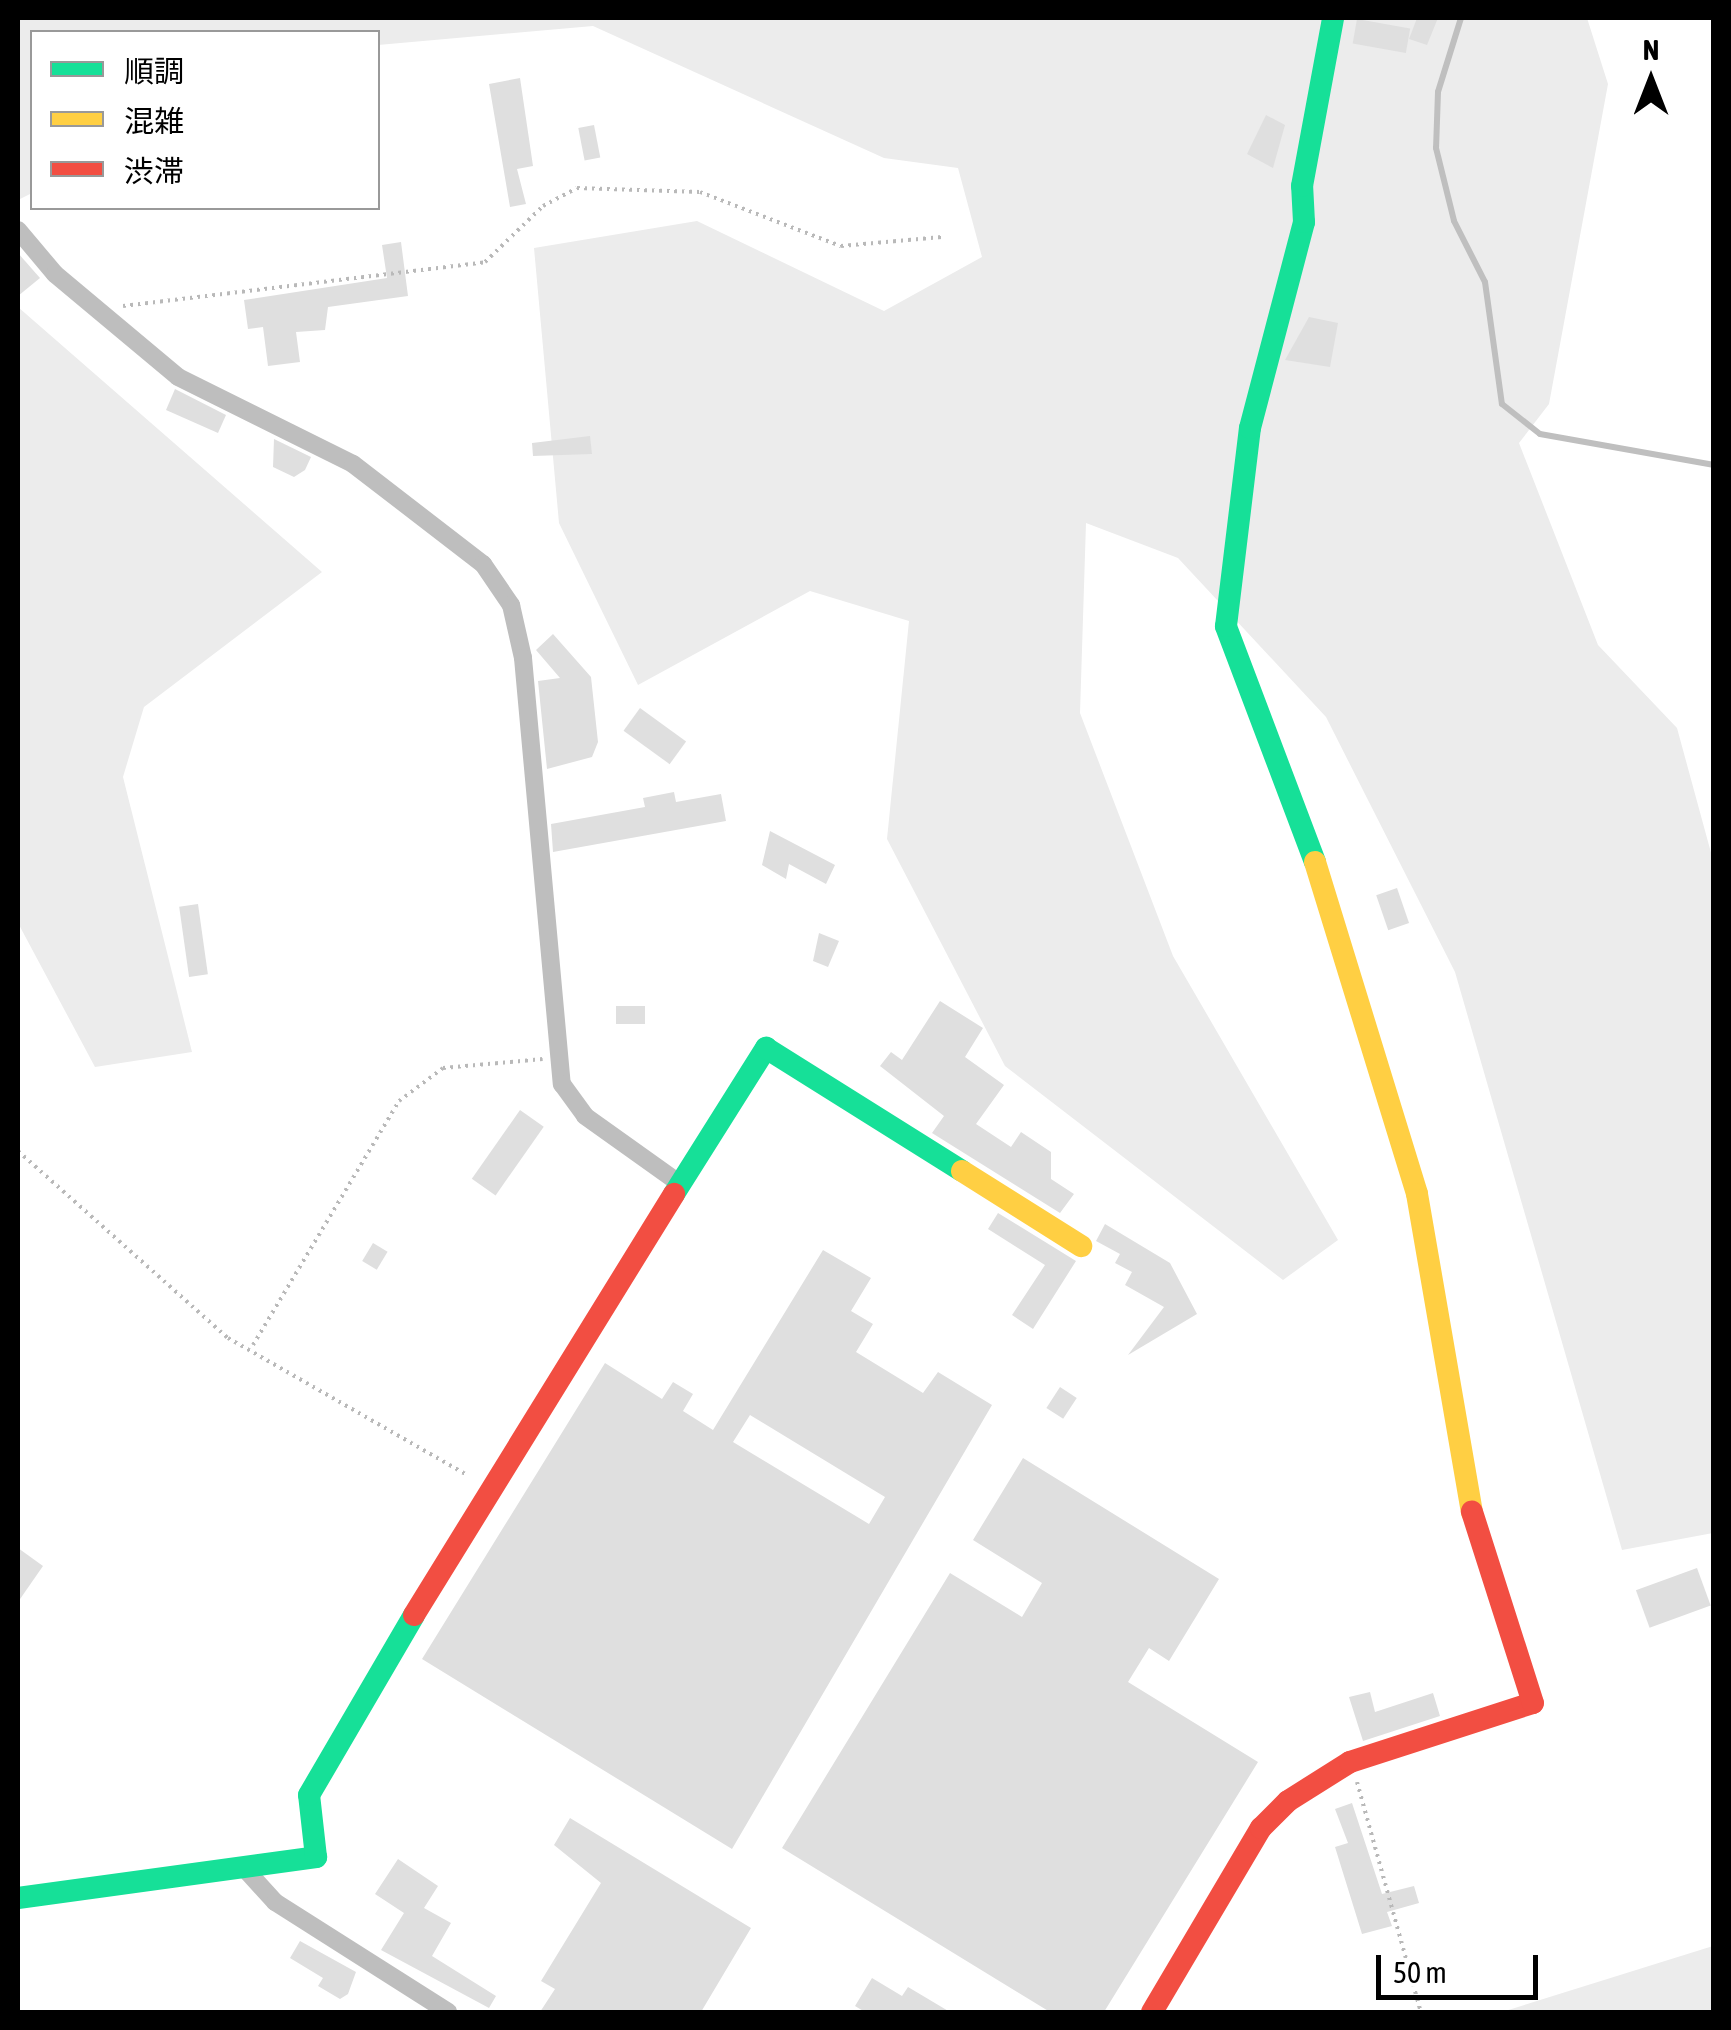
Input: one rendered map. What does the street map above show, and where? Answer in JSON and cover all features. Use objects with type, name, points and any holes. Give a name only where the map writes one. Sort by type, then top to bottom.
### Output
[{"type":"street","points":[[1152,2012],[1261,1828],[1350,1762],[1533,1702],[1477,1540],[1417,1194],[1308,837],[1226,626],[1250,428],[1304,222],[1302,186],[1333,18]]},
{"type":"street","points":[[18,230],[100,315],[178,376],[352,464],[483,564],[511,605],[562,1084],[586,1116],[679,1183]]},
{"type":"street","points":[[18,1898],[316,1857],[308,1795],[488,1488],[766,1048],[1081,1246]]},
{"type":"street","points":[[245,1869],[276,1902],[448,2012]]},
{"type":"path","points":[[100,315],[485,262],[543,206],[578,188],[700,192],[841,246],[942,238]]},
{"type":"path","points":[[253,1346],[398,1101],[442,1068],[558,1058]]},
{"type":"path","points":[[18,1152],[172,1293],[228,1338],[253,1346],[488,1488]]},
{"type":"path","points":[[1350,1762],[1421,2012]]},
{"type":"shaded area","points":[[18,18],[1587,18],[1608,84],[1549,404],[1519,443],[1598,645],[1677,728],[1713,860],[1713,1533],[1622,1550],[1455,972],[1326,717],[1178,558],[1086,523],[1080,713],[1173,956],[1338,1240],[1283,1280],[1005,1066],[887,839],[909,621],[810,591],[638,685],[559,523],[534,248],[697,221],[884,311],[982,257],[958,168],[884,158],[593,26],[380,45],[380,30],[30,30],[30,194],[18,200]]},
{"type":"shaded area","points":[[18,307],[322,572],[144,707],[123,777],[192,1052],[95,1067],[18,923]]},
{"type":"shaded area","points":[[1713,1946],[1713,2012],[1502,2012]]},
{"type":"building","points":[[1417,18],[1438,18],[1427,45],[1409,39]]},
{"type":"building","points":[[1357,19],[1410,28],[1406,53],[1353,44]]},
{"type":"building","points":[[520,78],[533,166],[517,169],[526,204],[510,207],[489,84]]},
{"type":"building","points":[[1266,115],[1285,125],[1273,168],[1247,154]]},
{"type":"building","points":[[594,125],[600,157],[585,160],[578,128]]},
{"type":"building","points":[[401,242],[408,296],[328,307],[325,330],[296,332],[300,362],[268,366],[263,327],[248,329],[244,300],[387,278],[382,245]]},
{"type":"building","points":[[18,253],[40,278],[18,296]]},
{"type":"building","points":[[1309,317],[1338,323],[1330,367],[1285,360]]},
{"type":"building","points":[[175,389],[226,415],[218,433],[166,410]]},
{"type":"building","points":[[590,436],[592,454],[533,456],[532,443]]},
{"type":"building","points":[[274,439],[311,457],[305,470],[294,477],[273,467]]},
{"type":"building","points":[[553,634],[591,677],[598,742],[592,757],[547,769],[538,681],[560,678],[536,650]]},
{"type":"building","points":[[640,708],[686,742],[670,764],[624,731]]},
{"type":"building","points":[[674,792],[676,802],[721,794],[726,821],[553,852],[551,824],[645,807],[643,798]]},
{"type":"building","points":[[770,831],[835,865],[826,884],[789,864],[786,879],[762,865]]},
{"type":"building","points":[[1397,888],[1409,923],[1388,930],[1376,895]]},
{"type":"building","points":[[198,904],[208,974],[189,977],[179,907]]},
{"type":"building","points":[[819,933],[839,941],[828,967],[813,961]]},
{"type":"building","points":[[940,1001],[983,1028],[965,1057],[1004,1085],[976,1124],[1011,1147],[1021,1132],[1051,1152],[1051,1179],[1074,1194],[1060,1213],[932,1133],[944,1116],[880,1066],[891,1052],[902,1060]]},
{"type":"building","points":[[616,1006],[645,1006],[645,1024],[616,1024]]},
{"type":"building","points":[[520,1110],[544,1127],[496,1195],[472,1179]]},
{"type":"building","points":[[998,1213],[1076,1261],[1033,1329],[1012,1315],[1045,1265],[988,1229]]},
{"type":"building","points":[[1105,1224],[1170,1263],[1197,1314],[1128,1355],[1164,1307],[1125,1285],[1132,1272],[1115,1263],[1120,1254],[1096,1241]]},
{"type":"building","points":[[373,1243],[388,1252],[377,1270],[362,1261]]},
{"type":"building","points":[[823,1250],[871,1278],[851,1311],[873,1324],[856,1352],[923,1393],[938,1372],[992,1405],[732,1849],[422,1659],[605,1363],[662,1399],[673,1382],[693,1394],[683,1411],[713,1430]],"holes":[[[750,1415],[885,1497],[869,1524],[733,1442]]]},
{"type":"building","points":[[1060,1387],[1077,1398],[1063,1419],[1046,1408]]},
{"type":"building","points":[[1023,1458],[1219,1579],[1169,1661],[1149,1648],[1128,1682],[1258,1762],[1104,2012],[1050,2012],[782,1848],[950,1573],[1022,1617],[1042,1583],[973,1540]]},
{"type":"building","points":[[18,1548],[43,1566],[18,1602]]},
{"type":"building","points":[[1697,1568],[1711,1606],[1650,1628],[1636,1590]]},
{"type":"building","points":[[1370,1692],[1375,1712],[1433,1693],[1440,1716],[1363,1741],[1349,1697]]},
{"type":"building","points":[[1352,1803],[1382,1894],[1414,1886],[1419,1903],[1387,1912],[1392,1926],[1362,1934],[1335,1847],[1348,1843],[1335,1809]]},
{"type":"building","points":[[570,1818],[751,1928],[701,2012],[540,2012],[555,1989],[541,1981],[601,1883],[554,1845]]},
{"type":"building","points":[[398,1859],[438,1886],[424,1908],[451,1923],[432,1956],[496,1996],[489,2008],[381,1950],[404,1913],[375,1894]]},
{"type":"building","points":[[300,1941],[356,1972],[348,1994],[340,1999],[318,1986],[323,1978],[290,1958]]},
{"type":"building","points":[[872,1978],[902,1996],[908,1987],[950,2012],[865,2012],[855,2006]]},
{"type":"waterway","points":[[1461,18],[1438,92],[1436,148],[1454,221],[1485,282],[1502,404],[1540,434],[1714,465]]},
{"type":"traffic: fast","points":[[1315,862],[1226,626],[1250,428],[1304,222],[1302,186],[1333,18]]},
{"type":"traffic: fast","points":[[674,1194],[766,1048],[962,1171]]},
{"type":"traffic: fast","points":[[18,1898],[316,1857],[309,1795],[414,1615]]},
{"type":"traffic: slow","points":[[1315,862],[1417,1194],[1472,1512]]},
{"type":"traffic: slow","points":[[962,1171],[1081,1246]]},
{"type":"traffic: jam","points":[[414,1615],[674,1194]]},
{"type":"traffic: jam","points":[[1152,2012],[1261,1828],[1288,1801],[1350,1762],[1533,1703],[1472,1512]]}]
